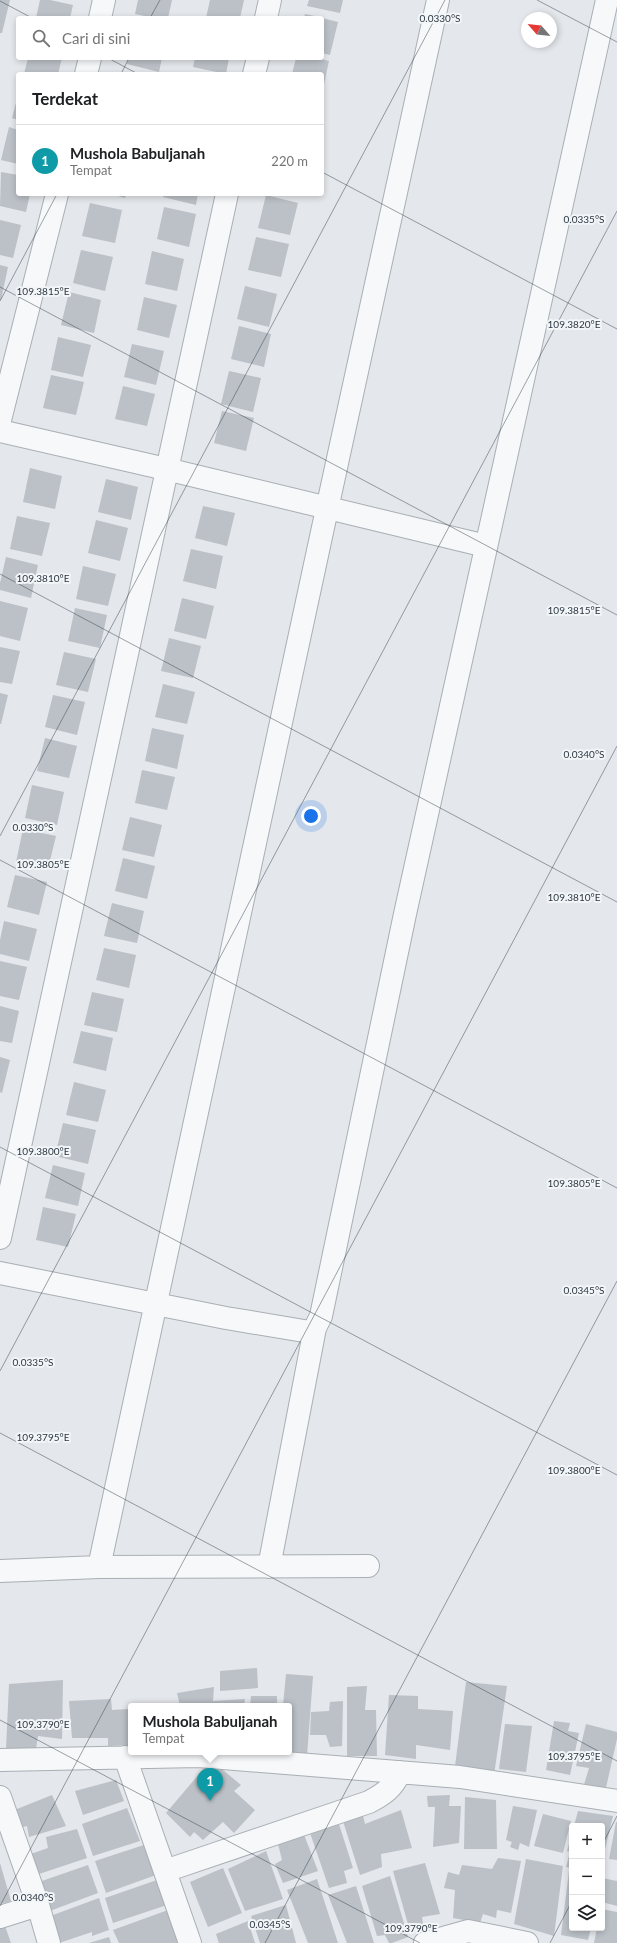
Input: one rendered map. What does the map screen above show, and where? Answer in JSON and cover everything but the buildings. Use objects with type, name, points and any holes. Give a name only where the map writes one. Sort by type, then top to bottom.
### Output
[{"type":"street","points":[[100,16],[104,0]]},
{"type":"street","points":[[266,16],[270,0]]},
{"type":"street","points":[[100,1567],[438,0]]},
{"type":"street","points":[[269,1567],[316,1328],[321,1316],[405,914],[607,0]]},
{"type":"street","points":[[86,72],[90,60]]},
{"type":"street","points":[[254,72],[258,60]]},
{"type":"street","points":[[0,420],[56,196]]},
{"type":"street","points":[[0,1238],[227,196]]},
{"type":"street","points":[[0,431],[166,469],[327,509],[486,546]]},
{"type":"street","points":[[0,1273],[226,1318],[310,1332],[316,1328]]},
{"type":"street","points":[[0,1571],[100,1567],[368,1566]]},
{"type":"street","points":[[0,1760],[198,1756],[460,1777],[617,1801]]},
{"type":"street","points":[[125,1757],[190,1943]]},
{"type":"street","points":[[165,1871],[369,1802],[385,1793],[395,1784],[400,1772]]},
{"type":"street","points":[[0,1797],[38,1905],[49,1943]]},
{"type":"street","points":[[0,1917],[38,1905]]},
{"type":"street","points":[[425,1943],[468,1931],[527,1943]]},
{"type":"place","name":"Mushola Babuljanah","points":[[210,1801]]}]
